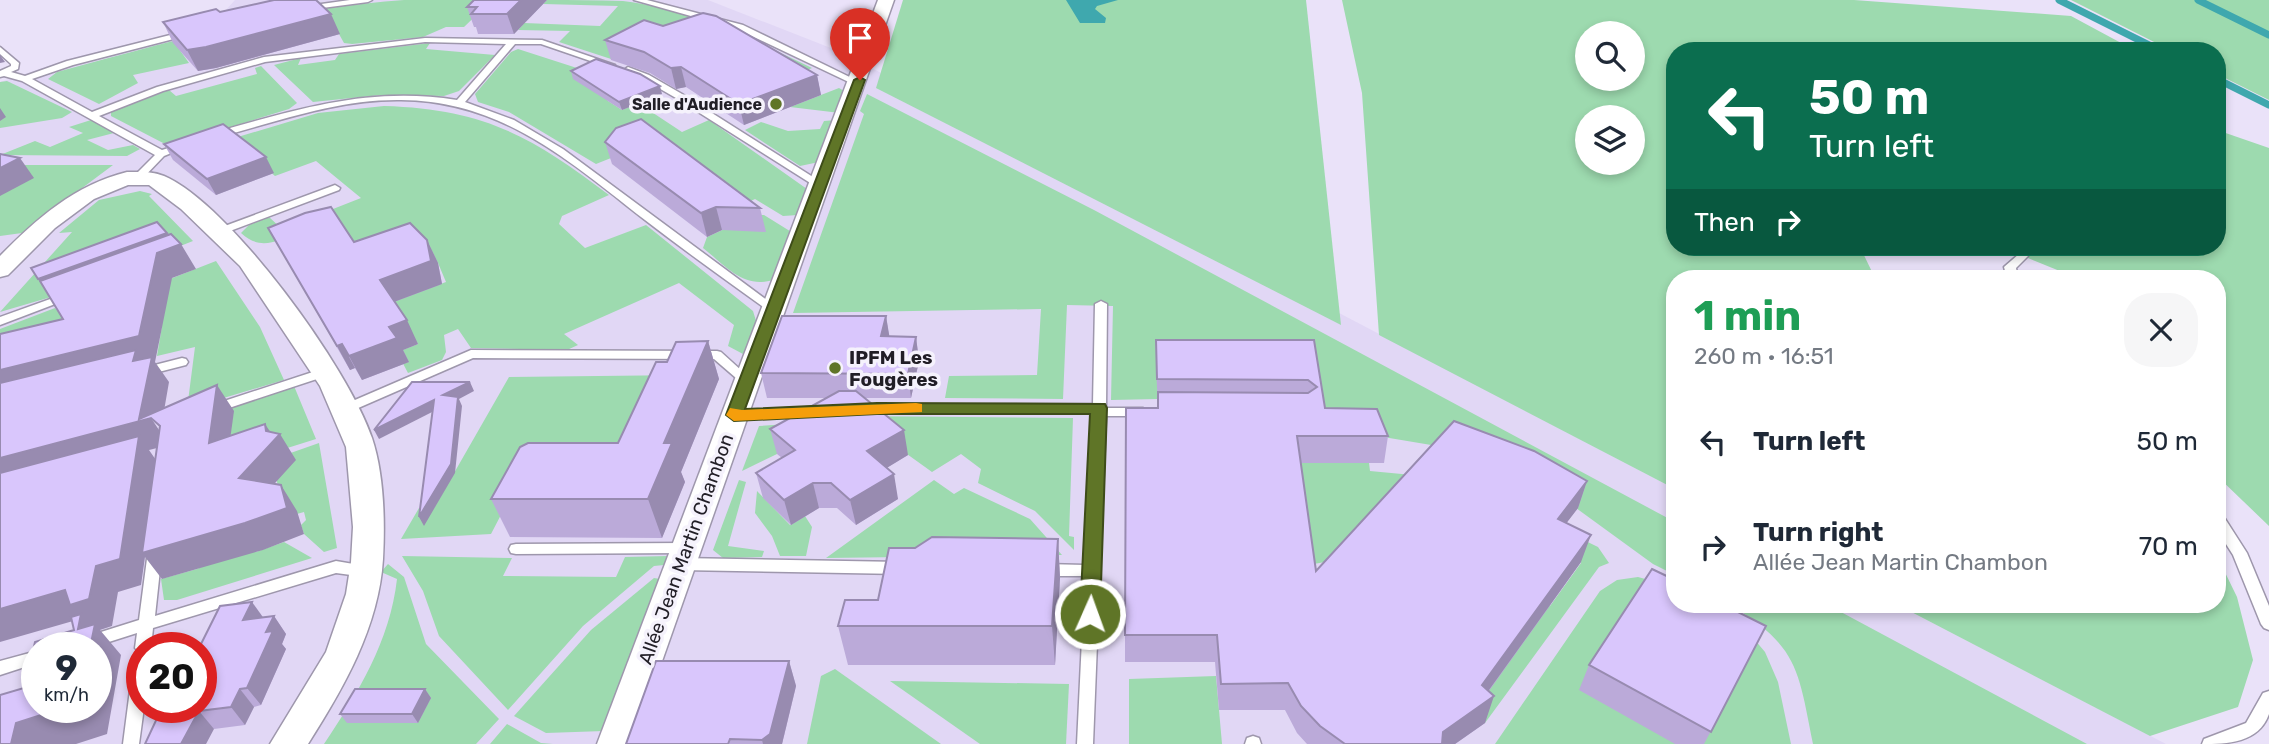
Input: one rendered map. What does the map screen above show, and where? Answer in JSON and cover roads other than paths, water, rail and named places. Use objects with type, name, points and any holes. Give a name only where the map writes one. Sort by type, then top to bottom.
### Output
[{"type":"street","name":"Allée Jean Martin Chambon","points":[[615,744],[734,415],[774,319],[819,184],[859,83],[886,0]]},
{"type":"street","points":[[0,270],[29,239],[64,209],[97,190],[136,178],[157,180],[247,257],[325,372],[359,442],[369,520],[366,571],[357,618],[345,650],[328,685],[288,744]]},
{"type":"lane","points":[[292,10],[368,0]]},
{"type":"lane","points":[[638,0],[740,27],[859,83]]},
{"type":"lane","points":[[25,79],[70,63],[191,32]]},
{"type":"lane","points":[[93,115],[159,89],[287,56],[425,40],[542,42],[646,77],[819,184]]},
{"type":"lane","points":[[459,103],[514,40]]},
{"type":"lane","points":[[0,51],[15,63],[15,67],[2,74]]},
{"type":"lane","points":[[2,74],[25,79],[161,154]]},
{"type":"lane","points":[[205,138],[335,104],[393,99],[459,103],[511,122],[572,160],[699,257],[774,319]]},
{"type":"lane","points":[[136,178],[161,154],[194,142]]},
{"type":"lane","points":[[218,232],[335,188]]},
{"type":"lane","points":[[2011,270],[2010,267],[2023,256]]},
{"type":"lane","points":[[0,321],[77,292]]},
{"type":"lane","points":[[1085,744],[1101,304]]},
{"type":"lane","points":[[345,409],[471,354],[717,355],[747,381]]},
{"type":"lane","points":[[130,375],[182,362]]},
{"type":"lane","points":[[197,414],[325,372]]},
{"type":"lane","points":[[851,410],[1161,412]]},
{"type":"lane","points":[[734,415],[825,411]]},
{"type":"lane","points":[[2226,532],[2240,553],[2269,624]]},
{"type":"lane","points":[[145,632],[157,539]]},
{"type":"lane","points":[[516,549],[914,568]]},
{"type":"lane","points":[[112,634],[336,567],[366,571]]},
{"type":"lane","points":[[1024,570],[1092,571]]},
{"type":"lane","points":[[0,668],[21,662]]},
{"type":"lane","points":[[2210,744],[2252,728],[2269,698]]},
{"type":"lane","points":[[131,744],[134,723]]},
{"type":"waterway","points":[[2059,0],[2143,42]]},
{"type":"waterway","points":[[2198,0],[2269,35]]},
{"type":"waterway","points":[[2226,84],[2269,105]]},
{"type":"place","name":"Salle d'Audience","points":[[776,104]]},
{"type":"place","name":"IPFM Les Fougères","points":[[835,368]]}]
